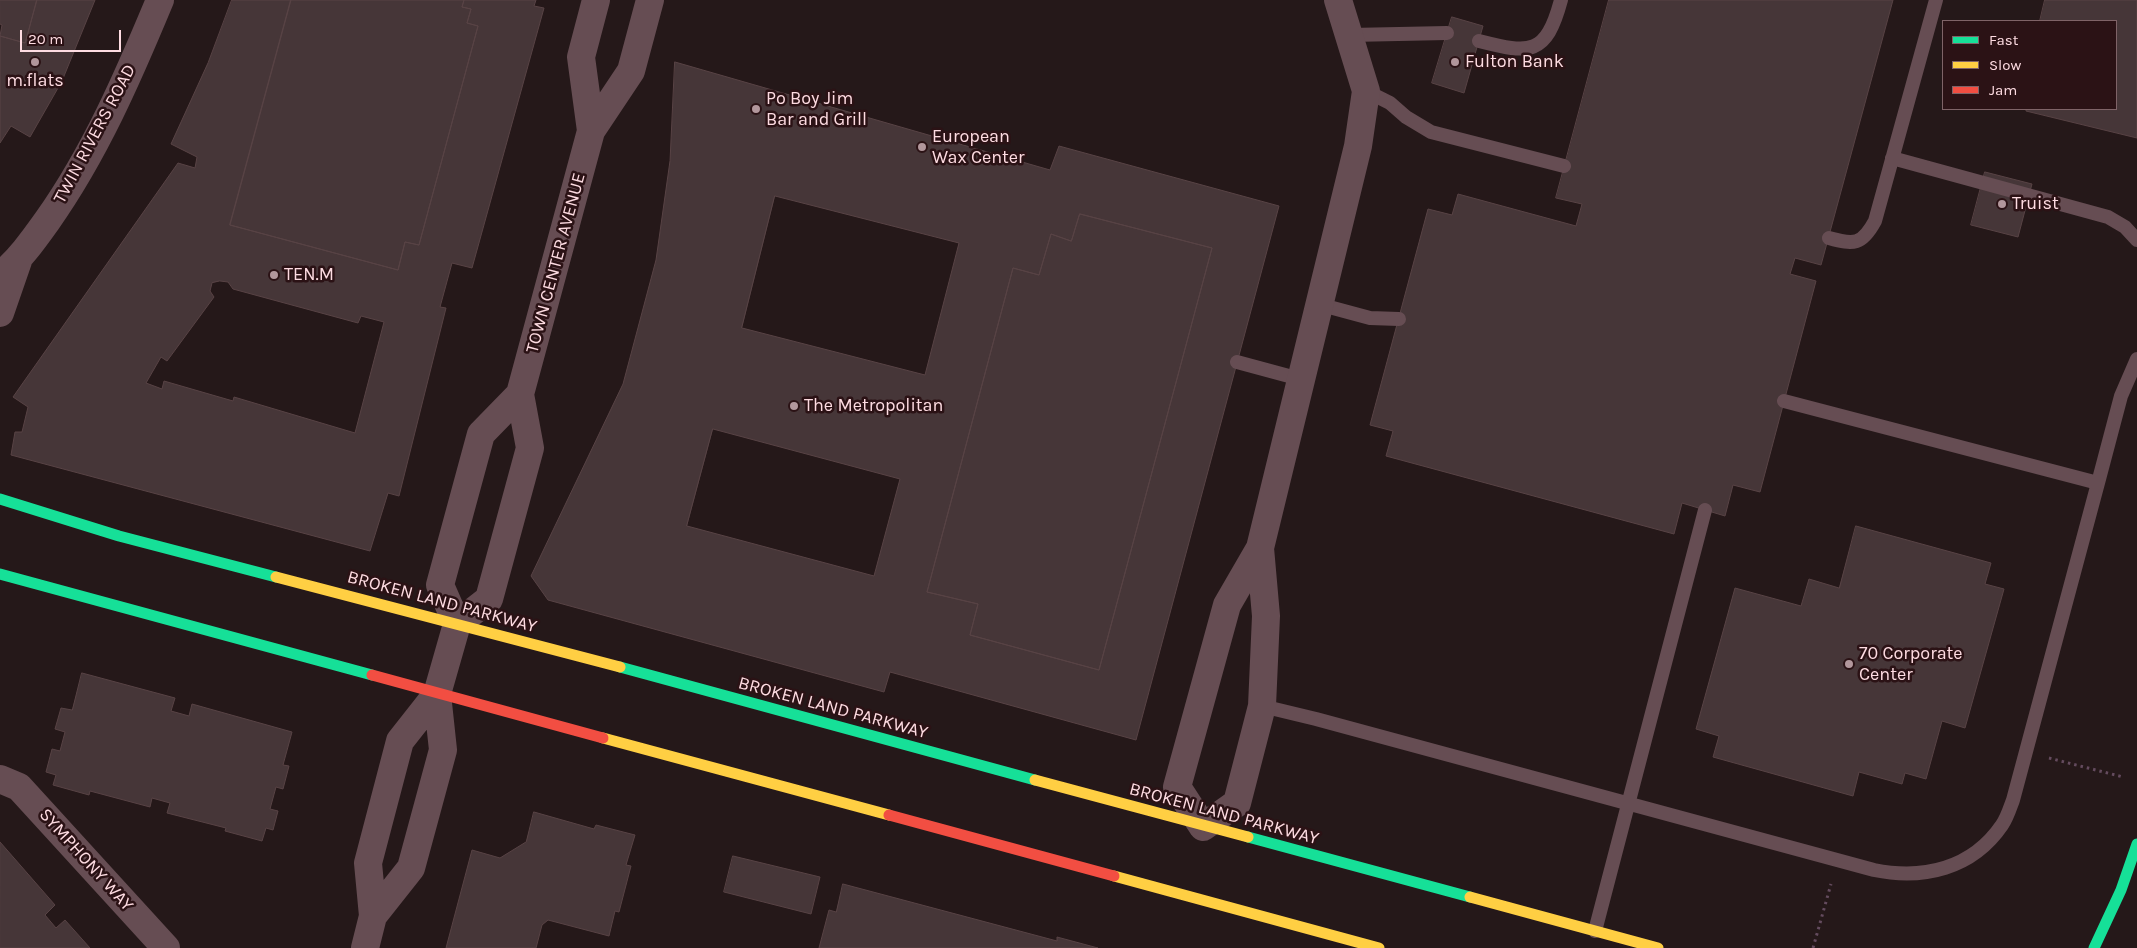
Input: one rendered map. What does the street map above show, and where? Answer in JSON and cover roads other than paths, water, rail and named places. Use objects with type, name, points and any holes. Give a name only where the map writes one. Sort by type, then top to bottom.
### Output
[{"type":"street","name":"TWIN RIVERS ROAD","points":[[0,313],[9,269],[68,192],[116,102],[160,0]]},
{"type":"street","name":"TOWN CENTER AVENUE","points":[[591,131],[581,57],[596,0]]},
{"type":"street","name":"TOWN CENTER AVENUE","points":[[520,394],[481,434],[440,585],[457,624],[488,599],[530,448],[520,394],[591,131],[631,71],[650,0]]},
{"type":"street","points":[[1260,548],[1266,616],[1262,706],[1238,803],[1203,827],[1177,787],[1227,605],[1260,548],[1358,146],[1366,91],[1338,0]]},
{"type":"street","name":"BROKEN LAND PARKWAY","points":[[0,499],[119,536],[457,624],[1203,827],[1658,948]]},
{"type":"street","points":[[0,574],[1379,948]]},
{"type":"street","points":[[365,948],[373,916],[368,862],[400,741],[437,694],[457,624]]},
{"type":"street","points":[[373,916],[411,868],[444,750],[437,694]]},
{"type":"street","name":"SYMPHONY WAY","points":[[0,779],[19,787],[166,948]]},
{"type":"street","points":[[2094,948],[2121,890],[2137,844]]},
{"type":"lane","points":[[1479,41],[1506,48],[1529,49],[1544,42],[1556,19],[1562,0]]},
{"type":"lane","points":[[1828,238],[1844,242],[1856,242],[1866,238],[1875,221],[1936,0]]},
{"type":"lane","points":[[1350,35],[1447,33]]},
{"type":"lane","points":[[1366,91],[1390,103],[1406,117],[1431,132],[1564,166]]},
{"type":"lane","points":[[1892,158],[2108,217],[2125,228],[2137,240]]},
{"type":"lane","points":[[1318,304],[1370,318],[1399,319]]},
{"type":"lane","points":[[1262,706],[1316,719],[1837,861],[1896,875],[1912,875],[1943,869],[1965,859],[1986,842],[2002,824],[2013,800],[2121,396],[2137,359]]},
{"type":"lane","points":[[1237,362],[1300,379]]},
{"type":"lane","points":[[1784,401],[2098,483]]},
{"type":"lane","points":[[1595,931],[1705,510]]},
{"type":"place","name":"m.flats","points":[[35,62]]},
{"type":"place","name":"Fulton Bank","points":[[1455,62]]},
{"type":"place","name":"Po Boy Jim Bar and Grill","points":[[756,109]]},
{"type":"place","name":"European Wax Center","points":[[922,147]]},
{"type":"place","name":"Truist","points":[[2002,204]]},
{"type":"place","name":"TEN.M","points":[[274,275]]},
{"type":"place","name":"The Metropolitan","points":[[794,406]]},
{"type":"place","name":"70 Corporate Center","points":[[1849,664]]}]
